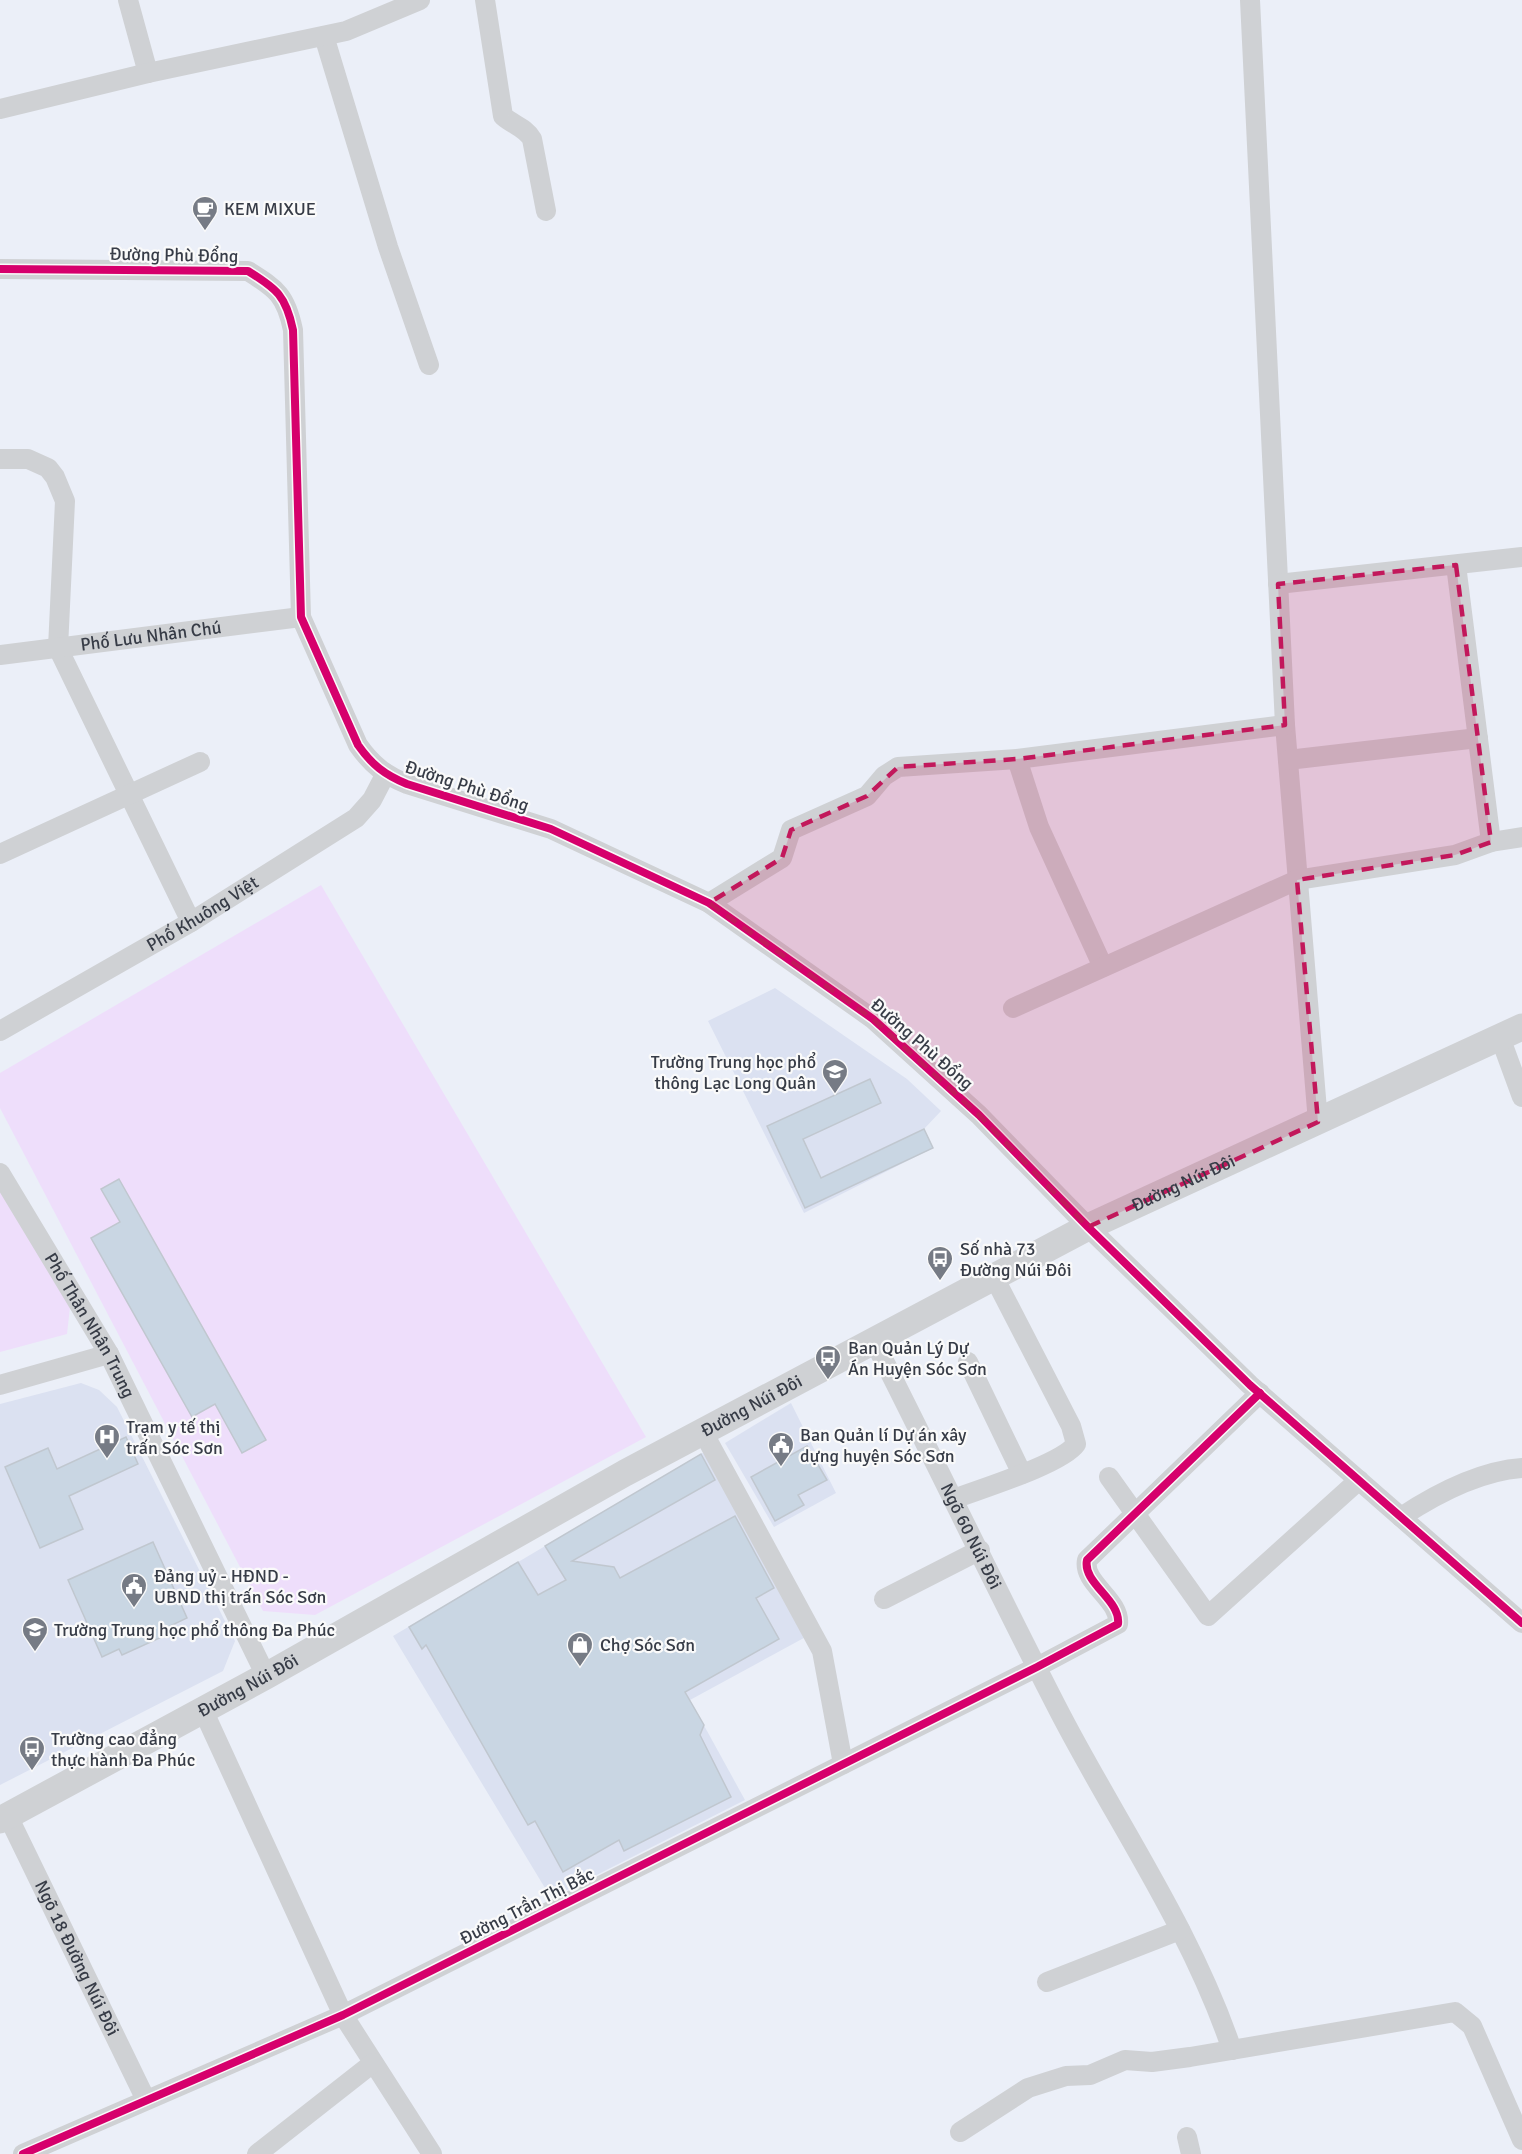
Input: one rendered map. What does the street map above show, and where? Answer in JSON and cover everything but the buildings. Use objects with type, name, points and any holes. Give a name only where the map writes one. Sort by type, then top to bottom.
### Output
[{"type":"main road","name":"Đường Núi Đôi","points":[[4,1818],[266,1676],[703,1432],[1088,1227],[1511,1032]]},
{"type":"street","points":[[128,0],[148,73]]},
{"type":"street","points":[[0,109],[148,73],[346,31],[420,0]]},
{"type":"street","points":[[485,0],[503,116],[512,124],[527,130],[532,139],[546,211]]},
{"type":"street","points":[[1250,0],[1285,724],[1318,1122]]},
{"type":"street","points":[[324,36],[388,247],[429,365]]},
{"type":"street","name":"Đường Phù Đổng","points":[[0,267],[248,271],[276,288],[288,308],[293,330],[301,617],[358,745],[370,762],[385,775],[407,784],[551,830],[709,903],[873,1019],[979,1115],[1088,1227],[1260,1393],[1522,1623]]},
{"type":"street","points":[[0,459],[28,459],[48,468],[55,477],[65,501],[58,648],[191,922]]},
{"type":"street","points":[[1278,584],[1522,557]]},
{"type":"street","points":[[1456,565],[1491,842]]},
{"type":"street","name":"Phố Lưu Nhân Chú","points":[[0,655],[301,617]]},
{"type":"street","points":[[709,903],[782,858],[792,830],[867,796],[884,776],[898,767],[1017,759],[1285,724]]},
{"type":"street","points":[[1288,760],[1478,738]]},
{"type":"street","points":[[1017,759],[1039,827],[1103,967]]},
{"type":"street","points":[[0,855],[200,762]]},
{"type":"street","name":"Phố Khuông Việt","points":[[0,1031],[191,922],[356,818],[372,800],[385,775]]},
{"type":"street","points":[[1013,1008],[1297,879],[1455,855],[1491,842],[1522,837]]},
{"type":"street","points":[[1511,1032],[1522,1097]]},
{"type":"street","name":"Phố Thân Nhân Trung","points":[[0,1173],[109,1354],[266,1676]]},
{"type":"street","points":[[954,1499],[1022,1474],[1065,1454],[1076,1444],[1071,1426],[994,1277]]},
{"type":"street","name":"Ngõ 60 Núi Đôi","points":[[874,1341],[1037,1667],[1180,1930],[1218,2008],[1232,2050]]},
{"type":"street","points":[[0,1385],[109,1354]]},
{"type":"street","points":[[968,1362],[1022,1474]]},
{"type":"street","points":[[1134,1512],[1260,1393]]},
{"type":"street","points":[[703,1432],[822,1651],[843,1764]]},
{"type":"street","points":[[1401,1517],[1425,1501],[1463,1483],[1509,1469],[1522,1468]]},
{"type":"street","points":[[1109,1477],[1208,1616],[1359,1480]]},
{"type":"street","name":"Đường Trần Thị Bắc","points":[[22,2154],[343,2015],[1037,1667],[1118,1623],[1116,1613],[1086,1566],[1087,1560],[1134,1512]]},
{"type":"street","points":[[884,1599],[980,1551]]},
{"type":"street","points":[[202,1710],[343,2015],[432,2154]]},
{"type":"street","name":"Ngõ 18 Đường Núi Đôi","points":[[4,1818],[146,2100]]},
{"type":"street","points":[[1047,1983],[1180,1930]]},
{"type":"street","points":[[960,2132],[1028,2088],[1066,2076],[1090,2075],[1125,2060],[1152,2062],[1455,2013],[1472,2026],[1522,2140]]},
{"type":"street","points":[[257,2154],[373,2063]]},
{"type":"highlighted area","points":[[1456,565],[1491,842],[1455,855],[1297,880],[1318,1122],[1088,1227],[979,1115],[873,1019],[709,903],[782,858],[791,830],[867,796],[898,767],[1017,759],[1285,725],[1278,584]]},
{"type":"shaded area","points":[[321,885],[646,1437],[315,1615],[263,1611],[0,1108],[0,1073]]},
{"type":"shaded area","name":"Trường Trung học phổ thông Lạc Long Quân","points":[[775,988],[907,1079],[941,1111],[924,1129],[933,1148],[804,1213],[708,1021]]},
{"type":"shaded area","points":[[0,1191],[70,1307],[67,1334],[0,1352]]},
{"type":"shaded area","points":[[81,1383],[99,1390],[117,1407],[235,1641],[223,1671],[0,1785],[0,1404]]},
{"type":"shaded area","name":"Ban Quản lí Dự án xây dựng huyện Sóc Sơn","points":[[791,1403],[836,1493],[774,1527],[725,1443]]},
{"type":"shaded area","name":"Chợ Sóc Sơn","points":[[711,1448],[813,1633],[690,1700],[745,1800],[551,1898],[393,1636]]},
{"type":"cycle path","points":[[0,269],[248,271],[279,294],[287,309],[293,330],[301,617],[358,745],[368,758],[386,773],[407,784],[551,829],[709,903],[873,1019],[979,1115],[1088,1227],[1250,1385],[1522,1623]]},
{"type":"cycle path","points":[[23,2154],[343,2015],[1037,1667],[1118,1624],[1114,1607],[1090,1576],[1087,1560],[1260,1393]]},
{"type":"place","name":"KEM MIXUE","points":[[205,232]]},
{"type":"place","name":"Trường Trung học phổ thông Lạc Long Quân","points":[[835,1095]]},
{"type":"place","name":"Số nhà 73 Đường Núi Đôi","points":[[940,1282]]},
{"type":"place","name":"Ban Quản Lý Dự Án Huyện Sóc Sơn","points":[[828,1381]]},
{"type":"place","name":"Trạm y tế thị trấn Sóc Sơn","points":[[107,1460]]},
{"type":"place","name":"Ban Quản lí Dự án xây dựng huyện Sóc Sơn","points":[[781,1468]]},
{"type":"place","name":"Đảng uỷ - HĐND - UBND thị trấn Sóc Sơn","points":[[134,1609]]},
{"type":"place","name":"Trường Trung học phổ thông Đa Phúc","points":[[35,1653]]},
{"type":"place","name":"Chợ Sóc Sơn","points":[[580,1668]]},
{"type":"place","name":"Trường cao đẳng thực hành Đa Phúc","points":[[32,1772]]}]
